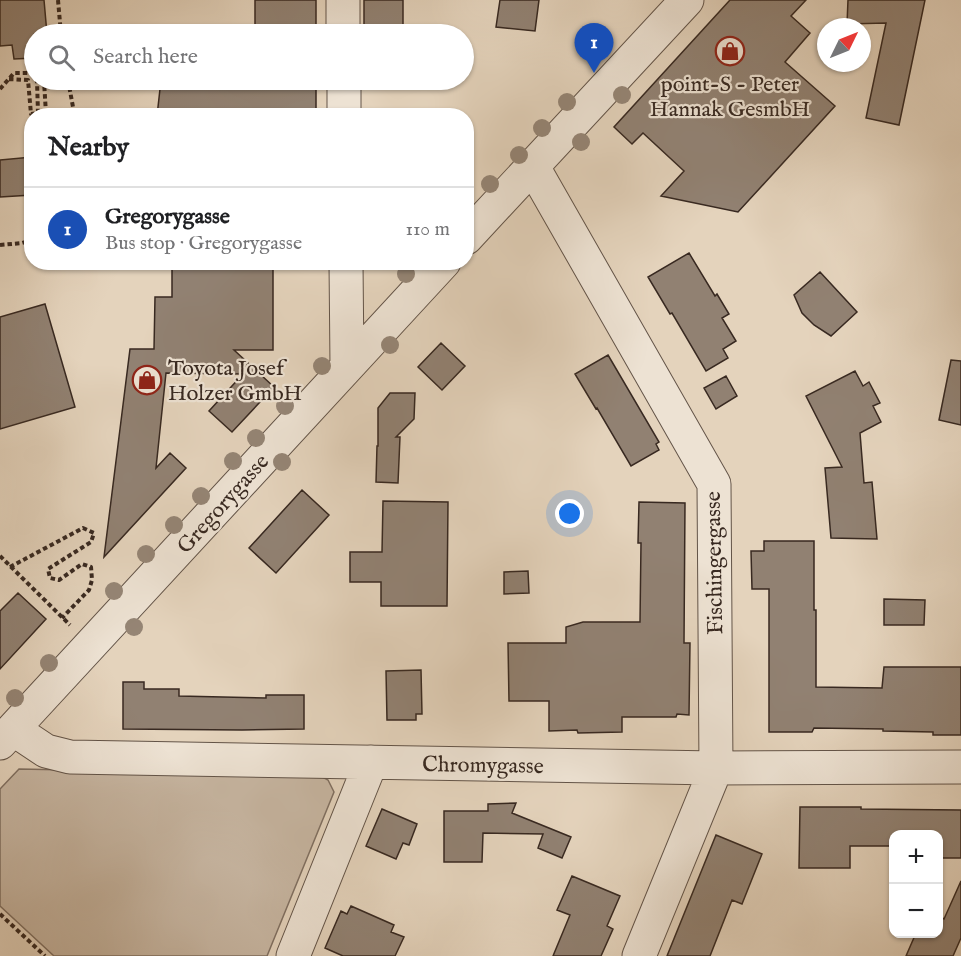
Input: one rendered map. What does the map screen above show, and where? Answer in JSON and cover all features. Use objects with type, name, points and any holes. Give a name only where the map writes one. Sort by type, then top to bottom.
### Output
[{"type":"street","points":[[343,0],[343,24]]},
{"type":"street","points":[[474,230],[687,0]]},
{"type":"street","points":[[344,90],[344,108]]},
{"type":"street","name":"Fischingergasse","points":[[533,167],[714,484],[716,768],[639,956]]},
{"type":"street","points":[[346,270],[347,366]]},
{"type":"street","name":"Gregorygasse","points":[[7,736],[437,270]]},
{"type":"street","name":"Chromygasse","points":[[7,736],[46,751],[70,757],[716,768],[961,767]]},
{"type":"street","points":[[293,956],[371,762]]},
{"type":"path","points":[[58,0],[60,24]]},
{"type":"path","points":[[0,89],[14,73],[24,73]]},
{"type":"path","points":[[9,79],[24,80]]},
{"type":"path","points":[[29,90],[30,108]]},
{"type":"path","points":[[37,90],[38,108]]},
{"type":"path","points":[[45,90],[46,108]]},
{"type":"path","points":[[70,90],[74,108]]},
{"type":"path","points":[[0,244],[24,242]]},
{"type":"path","points":[[10,567],[83,528],[94,533],[91,542],[48,569],[51,578],[59,580],[82,564],[91,567],[92,580],[89,590],[62,618]]},
{"type":"path","points":[[0,556],[50,606]]},
{"type":"path","points":[[0,914],[45,956]]},
{"type":"shaded area","points":[[19,769],[319,775],[328,780],[334,792],[267,956],[54,956],[0,906],[0,789]]},
{"type":"building","points":[[0,0],[44,0],[46,24],[24,24],[24,58],[14,59],[12,45],[0,46]]},
{"type":"building","points":[[255,0],[316,0],[316,24],[255,24]]},
{"type":"building","points":[[364,0],[403,0],[403,24],[364,24]]},
{"type":"building","points":[[500,0],[539,0],[535,31],[496,27]]},
{"type":"building","points":[[730,0],[806,0],[791,16],[810,33],[785,62],[835,106],[738,212],[661,196],[684,171],[643,133],[632,144],[614,127]]},
{"type":"building","points":[[848,0],[925,0],[899,125],[866,118],[886,23],[871,23],[871,18],[847,18]]},
{"type":"building","points":[[160,90],[316,90],[316,108],[158,108]]},
{"type":"building","points":[[24,158],[24,196],[0,197],[0,160]]},
{"type":"building","points":[[689,253],[715,296],[717,294],[729,314],[722,318],[736,341],[723,349],[728,358],[706,371],[648,277]]},
{"type":"building","points":[[172,270],[273,270],[273,350],[234,350],[274,387],[232,432],[209,411],[243,374],[166,373],[156,468],[170,453],[186,468],[104,557],[130,349],[154,349],[155,297],[172,297]]},
{"type":"building","points":[[820,272],[857,312],[831,336],[814,325],[802,313],[794,295]]},
{"type":"building","points":[[45,304],[75,407],[0,429],[0,317]]},
{"type":"building","points":[[441,343],[465,366],[442,390],[418,367]]},
{"type":"building","points":[[608,355],[659,442],[656,444],[659,450],[631,466],[575,374]]},
{"type":"building","points":[[951,360],[961,361],[961,425],[939,420]]},
{"type":"building","points":[[855,371],[863,386],[869,382],[880,403],[873,406],[881,422],[860,433],[864,483],[872,482],[877,539],[831,538],[825,468],[842,467],[806,396]]},
{"type":"building","points":[[726,376],[737,396],[716,409],[704,388]]},
{"type":"building","points":[[390,393],[415,393],[414,419],[396,437],[400,437],[398,483],[376,482],[378,408]]},
{"type":"building","points":[[302,490],[329,515],[276,573],[249,548]]},
{"type":"building","points":[[383,501],[448,502],[447,606],[381,606],[381,582],[350,582],[350,552],[382,552]]},
{"type":"building","points":[[639,502],[685,503],[684,643],[690,643],[689,715],[622,717],[622,732],[549,731],[549,701],[509,701],[508,643],[566,643],[566,627],[583,622],[640,622]]},
{"type":"building","points":[[764,541],[814,541],[816,687],[882,688],[884,667],[961,667],[961,735],[933,735],[933,732],[883,731],[883,729],[814,728],[812,732],[769,732],[769,589],[752,589],[751,551],[764,551]]},
{"type":"building","points":[[528,571],[529,593],[504,594],[504,572]]},
{"type":"building","points":[[18,593],[46,619],[0,669],[0,611]]},
{"type":"building","points":[[884,599],[925,600],[924,625],[884,625]]},
{"type":"building","points":[[421,670],[422,714],[416,714],[416,720],[387,720],[386,671]]},
{"type":"building","points":[[123,682],[144,682],[144,689],[179,689],[179,696],[266,698],[266,695],[304,695],[304,729],[123,729]]},
{"type":"building","points":[[516,803],[512,813],[571,837],[562,858],[538,848],[543,834],[483,833],[482,862],[444,862],[444,811],[488,811],[488,804]]},
{"type":"building","points":[[800,807],[961,810],[961,858],[943,858],[943,830],[889,830],[889,846],[850,846],[850,868],[799,868]]},
{"type":"building","points":[[382,809],[417,824],[409,845],[403,843],[396,859],[366,846]]},
{"type":"building","points":[[716,835],[762,854],[742,904],[732,900],[710,956],[667,956]]},
{"type":"building","points":[[572,876],[620,896],[607,926],[613,929],[601,956],[553,956],[570,915],[557,910]]},
{"type":"building","points":[[961,881],[961,938],[953,956],[906,956],[914,938],[943,938],[944,919]]},
{"type":"building","points":[[351,906],[394,925],[391,932],[404,937],[395,956],[343,956],[325,948],[341,911],[347,914]]},
{"type":"place","name":"point-S - Peter Hannak GesmbH","points":[[730,51]]},
{"type":"place","name":"Gregorygasse","points":[[594,73]]},
{"type":"place","name":"Toyota Josef Holzer GmbH","points":[[147,380]]}]
